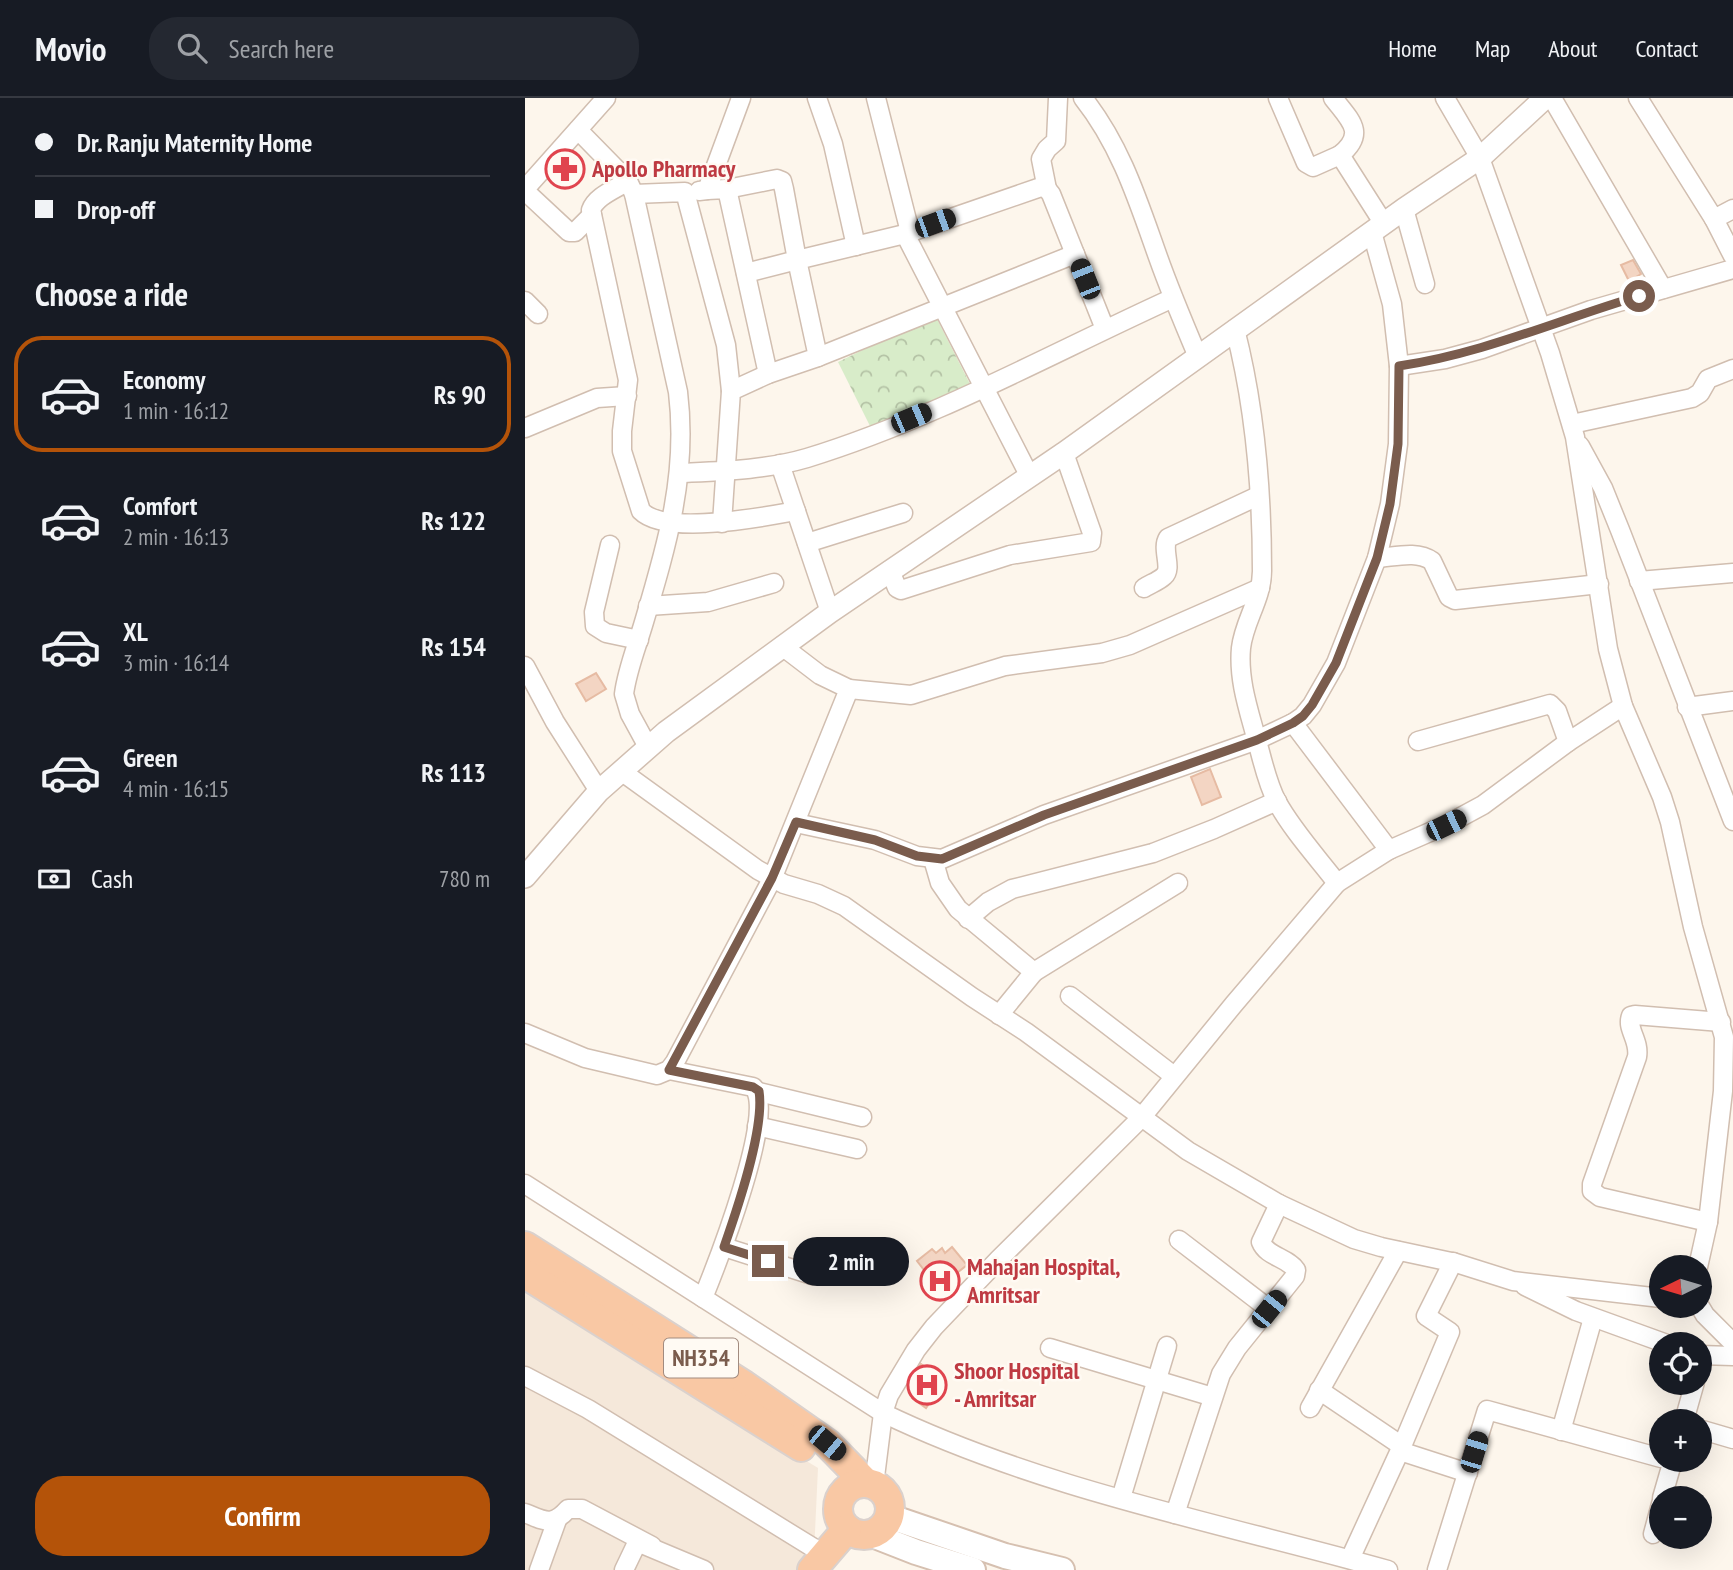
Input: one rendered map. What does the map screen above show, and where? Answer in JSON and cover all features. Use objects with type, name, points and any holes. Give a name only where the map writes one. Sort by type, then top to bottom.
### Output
[{"type":"highway","name":"NH354","points":[[525,1247],[754,1393],[827,1443],[863,1485]]},
{"type":"highway","name":"NH354","points":[[525,1275],[825,1464],[884,1493],[889,1504],[869,1526]]},
{"type":"highway","points":[[863,1485],[841,1496],[838,1508],[840,1519],[869,1526]]},
{"type":"highway","points":[[819,1562],[869,1526]]},
{"type":"main road","points":[[869,1526],[916,1552],[974,1570]]},
{"type":"main road","points":[[869,1526],[1062,1570]]},
{"type":"street","points":[[592,215],[575,232],[569,232],[525,190],[606,98]]},
{"type":"street","points":[[707,190],[741,98]]},
{"type":"street","points":[[817,98],[833,144],[856,246]]},
{"type":"street","points":[[876,98],[908,233],[941,307],[1029,475]]},
{"type":"street","points":[[1058,98],[1056,141],[1041,159],[1047,189],[1105,329]]},
{"type":"street","points":[[1083,98],[1117,149],[1173,299],[1198,357]]},
{"type":"street","points":[[1278,98],[1306,163],[1313,167],[1340,155],[1350,147],[1353,140],[1354,126],[1333,98]]},
{"type":"street","points":[[1445,98],[1480,158],[1543,329],[1573,431],[1608,649],[1623,706],[1670,822],[1693,928],[1721,1022],[1725,1051],[1723,1091],[1708,1222],[1701,1255]]},
{"type":"street","points":[[528,866],[599,791],[648,747],[830,612],[1064,453],[1404,209],[1480,158],[1545,98]]},
{"type":"street","points":[[1552,98],[1663,289]]},
{"type":"street","points":[[1638,98],[1714,219],[1733,256]]},
{"type":"street","points":[[578,131],[631,188],[678,392],[681,422],[680,473],[672,521],[624,694],[630,715],[648,747]]},
{"type":"street","points":[[796,822],[875,840],[917,856],[933,859],[952,855],[1044,815],[1257,740],[1293,723],[1312,705],[1336,663],[1377,558],[1390,504],[1398,444],[1399,366],[1378,228],[1340,155]]},
{"type":"street","points":[[796,510],[722,523],[672,521],[646,516],[641,511],[622,451],[627,371],[592,215],[593,204],[631,188],[685,192],[727,189],[777,179],[782,181],[818,357]]},
{"type":"street","points":[[746,273],[908,233],[1034,188],[1047,189]]},
{"type":"street","points":[[727,189],[768,374]]},
{"type":"street","points":[[685,192],[726,345],[731,391],[722,523]]},
{"type":"street","points":[[1404,209],[1426,284]]},
{"type":"street","points":[[1714,219],[1733,209]]},
{"type":"street","points":[[731,391],[768,374],[818,357],[1075,254]]},
{"type":"street","points":[[1399,366],[1452,357],[1543,329],[1591,310],[1733,269]]},
{"type":"street","points":[[680,473],[725,471],[806,458],[985,387],[1173,299]]},
{"type":"street","points":[[1235,329],[1249,395],[1262,573],[1260,588],[1245,630],[1241,661],[1245,702],[1265,771],[1277,801],[1337,883]]},
{"type":"street","points":[[1573,431],[1692,398],[1700,393],[1708,379],[1733,369]]},
{"type":"street","points":[[525,428],[597,398],[627,396]]},
{"type":"street","points":[[1573,431],[1603,488],[1733,821]]},
{"type":"street","points":[[890,570],[897,588],[901,590],[1010,555],[1091,542],[1092,533],[1064,453]]},
{"type":"street","points":[[780,464],[830,612]]},
{"type":"street","points":[[1144,587],[1165,576],[1167,572],[1164,546],[1168,538],[1258,496]]},
{"type":"street","points":[[807,543],[903,513]]},
{"type":"street","points":[[610,545],[594,612],[595,626],[606,633],[639,640]]},
{"type":"street","points":[[1377,558],[1418,555],[1427,557],[1432,561],[1449,597],[1455,600],[1599,584]]},
{"type":"street","points":[[1639,581],[1733,573]]},
{"type":"street","points":[[649,606],[708,602],[774,583]]},
{"type":"street","points":[[782,646],[820,675],[849,689],[911,695],[1005,666],[1103,653],[1130,645],[1260,588]]},
{"type":"street","points":[[525,666],[555,722],[599,791]]},
{"type":"street","points":[[669,1070],[772,878],[849,689]]},
{"type":"street","points":[[1687,707],[1733,701]]},
{"type":"street","points":[[1418,741],[1550,704],[1557,711],[1568,742]]},
{"type":"street","points":[[863,1485],[883,1413],[897,1380],[934,1327],[1141,1118],[1282,945],[1337,883],[1389,850],[1466,816],[1623,706]]},
{"type":"street","points":[[1293,723],[1389,850]]},
{"type":"street","points":[[621,771],[732,853],[772,878],[844,906],[1207,1164],[1279,1204],[1354,1238],[1398,1251],[1453,1262],[1513,1281],[1593,1318],[1649,1338]]},
{"type":"street","points":[[968,919],[988,902],[1011,889],[1153,853],[1277,801]]},
{"type":"street","points":[[933,859],[940,883],[968,919],[1034,972]]},
{"type":"street","points":[[999,1015],[1034,972],[1178,883]]},
{"type":"street","points":[[1070,996],[1174,1076]]},
{"type":"street","points":[[1708,1222],[1600,1196],[1592,1191],[1592,1184],[1637,1057],[1638,1045],[1629,1025],[1631,1016],[1721,1022]]},
{"type":"street","points":[[525,1033],[573,1054],[606,1064],[657,1075],[669,1070],[753,1087],[759,1091],[862,1117]]},
{"type":"street","points":[[703,1298],[742,1192],[757,1126],[759,1091]]},
{"type":"street","points":[[757,1126],[857,1149]]},
{"type":"street","points":[[525,1184],[883,1413],[935,1438],[972,1452],[1175,1514],[1388,1570]]},
{"type":"street","points":[[1175,1514],[1213,1397],[1229,1360],[1291,1281],[1296,1270],[1267,1251],[1261,1242],[1279,1204]]},
{"type":"street","points":[[1179,1240],[1269,1309]]},
{"type":"street","points":[[724,1247],[812,1275]]},
{"type":"street","points":[[1310,1408],[1398,1251]]},
{"type":"street","points":[[1350,1559],[1401,1449],[1450,1332],[1426,1316],[1453,1262]]},
{"type":"street","points":[[1513,1281],[1649,1297]]},
{"type":"street","points":[[1561,1430],[1593,1318]]},
{"type":"street","points":[[1708,1318],[1733,1343]]},
{"type":"street","points":[[1121,1498],[1167,1346]]},
{"type":"street","points":[[1050,1348],[1213,1397]]},
{"type":"street","points":[[1712,1358],[1733,1356]]},
{"type":"street","points":[[525,1376],[588,1409],[819,1562]]},
{"type":"street","points":[[1319,1390],[1401,1449],[1468,1473]]},
{"type":"street","points":[[1437,1570],[1487,1410],[1649,1455]]},
{"type":"street","points":[[1712,1433],[1733,1439]]},
{"type":"street","points":[[539,1570],[557,1520],[568,1509],[582,1509],[704,1570]]},
{"type":"street","points":[[525,1513],[548,1521],[557,1520]]},
{"type":"street","points":[[624,1570],[635,1547],[642,1544],[652,1546]]},
{"type":"shaded area","points":[[525,1289],[818,1468],[814,1553],[805,1570],[525,1570]]},
{"type":"green space","points":[[935,315],[971,386],[871,428],[838,362]]},
{"type":"building","points":[[1633,260],[1641,274],[1629,281],[1621,265]]},
{"type":"building","points":[[596,673],[606,689],[586,701],[576,684]]},
{"type":"building","points":[[1210,769],[1221,797],[1202,805],[1191,777]]},
{"type":"building","points":[[952,1247],[967,1265],[938,1288],[917,1261],[932,1249],[936,1253],[942,1248],[945,1253]]},
{"type":"building","points":[[921,1364],[945,1380],[926,1408],[912,1398],[919,1387],[911,1381]]},
{"type":"place","name":"Apollo Pharmacy","points":[[565,169]]},
{"type":"place","name":"Mahajan Hospital, Amritsar","points":[[940,1281]]},
{"type":"place","name":"Shoor Hospital - Amritsar","points":[[927,1385]]},
{"type":"route","points":[[768,1261],[724,1247],[755,1138],[759,1091],[753,1087],[669,1070],[772,878],[796,822],[875,840],[917,856],[942,859],[1044,815],[1198,762],[1293,723],[1312,705],[1336,663],[1377,558],[1390,504],[1398,444],[1399,366],[1445,359],[1482,349],[1639,296]]}]
